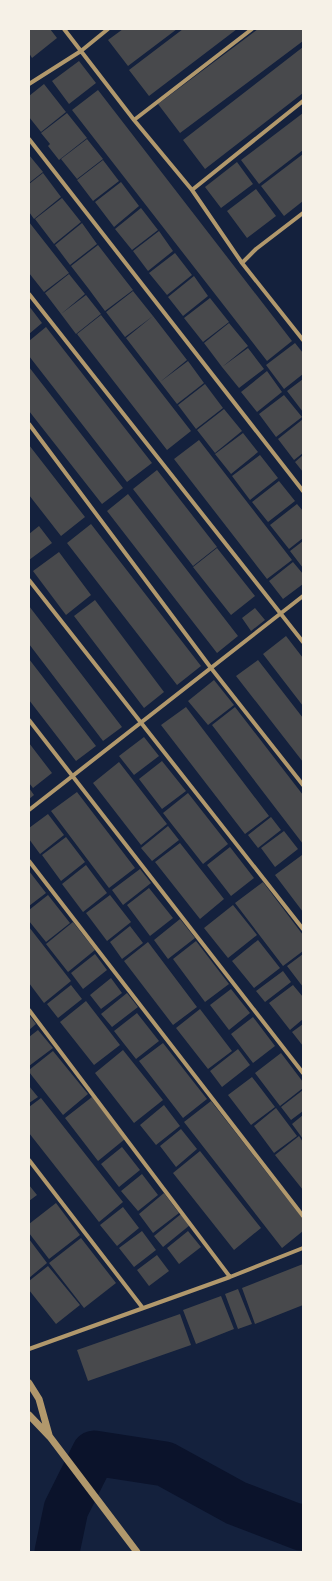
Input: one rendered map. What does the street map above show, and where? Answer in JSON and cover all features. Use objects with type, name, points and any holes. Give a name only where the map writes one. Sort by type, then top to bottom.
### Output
[{"type":"street","points":[[64,29],[134,120],[192,190],[242,263],[303,340]]},
{"type":"street","points":[[29,84],[81,51],[108,29]]},
{"type":"street","points":[[134,120],[252,29]]},
{"type":"street","points":[[192,190],[303,101]]},
{"type":"street","points":[[29,140],[303,491]]},
{"type":"street","points":[[242,263],[256,249],[303,213]]},
{"type":"street","points":[[29,294],[303,642]]},
{"type":"street","points":[[29,424],[211,668],[303,785]]},
{"type":"street","points":[[29,580],[303,929]]},
{"type":"street","points":[[29,810],[303,596]]},
{"type":"street","points":[[29,720],[303,1073]]},
{"type":"street","points":[[29,861],[303,1216]]},
{"type":"street","points":[[29,1010],[230,1277]]},
{"type":"street","points":[[29,1160],[142,1307]]},
{"type":"street","points":[[29,1349],[142,1307],[230,1277],[303,1248]]},
{"type":"street","points":[[29,1383],[39,1399],[50,1437]]},
{"type":"street","points":[[29,1415],[50,1437],[138,1552]]},
{"type":"building","points":[[29,29],[50,29],[57,38],[32,58],[29,53]]},
{"type":"building","points":[[123,29],[177,29],[128,66],[108,40]]},
{"type":"building","points":[[183,29],[237,29],[149,96],[129,70]]},
{"type":"building","points":[[258,29],[303,29],[303,41],[180,133],[158,104]]},
{"type":"building","points":[[303,47],[303,93],[205,169],[183,140]]},
{"type":"building","points":[[79,61],[96,83],[69,104],[52,81]]},
{"type":"building","points":[[44,84],[66,112],[41,132],[29,117],[29,96]]},
{"type":"building","points":[[98,90],[292,341],[267,361],[72,110]]},
{"type":"building","points":[[67,113],[87,138],[59,160],[48,146],[50,144],[41,133]]},
{"type":"building","points":[[303,113],[303,150],[259,184],[241,160]]},
{"type":"building","points":[[87,139],[103,159],[77,179],[61,159]]},
{"type":"building","points":[[303,154],[303,201],[284,216],[261,186]]},
{"type":"building","points":[[29,155],[43,172],[29,183]]},
{"type":"building","points":[[103,160],[119,181],[93,201],[77,180]]},
{"type":"building","points":[[237,162],[253,184],[221,208],[205,187]]},
{"type":"building","points":[[43,173],[61,197],[34,219],[29,212],[29,184]]},
{"type":"building","points":[[121,182],[139,206],[114,227],[95,202]]},
{"type":"building","points":[[256,189],[276,216],[247,238],[227,211]]},
{"type":"building","points":[[62,198],[81,222],[54,244],[35,219]]},
{"type":"building","points":[[141,208],[158,230],[132,250],[115,229]]},
{"type":"building","points":[[29,222],[69,273],[44,292],[29,273]]},
{"type":"building","points":[[82,223],[97,244],[70,265],[55,245]]},
{"type":"building","points":[[159,231],[173,251],[148,271],[133,251]]},
{"type":"building","points":[[98,245],[115,267],[88,288],[71,266]]},
{"type":"building","points":[[175,253],[192,275],[167,295],[149,273]]},
{"type":"building","points":[[115,267],[133,290],[105,311],[88,288]]},
{"type":"building","points":[[69,274],[85,294],[61,314],[45,293]]},
{"type":"building","points":[[194,276],[208,296],[183,316],[168,297]]},
{"type":"building","points":[[133,291],[153,316],[125,337],[106,312]]},
{"type":"building","points":[[86,295],[101,314],[76,334],[61,314]]},
{"type":"building","points":[[210,298],[229,322],[203,342],[184,318]]},
{"type":"building","points":[[29,306],[42,323],[29,334]]},
{"type":"building","points":[[101,315],[191,431],[167,450],[77,334]]},
{"type":"building","points":[[153,316],[187,360],[160,382],[126,338]]},
{"type":"building","points":[[229,323],[248,346],[222,367],[204,343]]},
{"type":"building","points":[[46,327],[152,463],[127,482],[29,356],[29,341]]},
{"type":"building","points":[[295,343],[303,353],[303,374],[284,389],[266,365]]},
{"type":"building","points":[[248,348],[264,369],[239,388],[222,367]]},
{"type":"building","points":[[188,361],[204,383],[177,404],[160,382]]},
{"type":"building","points":[[29,367],[123,488],[102,504],[29,411]]},
{"type":"building","points":[[267,371],[282,392],[257,412],[241,392]]},
{"type":"building","points":[[303,379],[303,412],[287,391]]},
{"type":"building","points":[[205,384],[223,408],[196,429],[178,405]]},
{"type":"building","points":[[284,395],[302,417],[276,437],[259,414]]},
{"type":"building","points":[[224,409],[242,431],[215,453],[197,430]]},
{"type":"building","points":[[303,419],[303,453],[294,460],[278,439]]},
{"type":"building","points":[[243,433],[258,452],[231,474],[215,454]]},
{"type":"building","points":[[199,440],[292,560],[267,579],[174,459]]},
{"type":"building","points":[[29,445],[85,517],[61,536],[29,495]]},
{"type":"building","points":[[260,455],[278,478],[250,500],[232,476]]},
{"type":"building","points":[[303,455],[303,472],[295,462]]},
{"type":"building","points":[[157,470],[217,547],[193,566],[133,489]]},
{"type":"building","points":[[279,481],[295,501],[268,522],[252,502]]},
{"type":"building","points":[[128,494],[238,636],[217,653],[107,511]]},
{"type":"building","points":[[297,504],[303,511],[303,538],[289,549],[270,525]]},
{"type":"building","points":[[91,524],[201,666],[177,685],[67,543]]},
{"type":"building","points":[[39,526],[52,543],[29,560],[29,534]]},
{"type":"building","points":[[303,541],[303,568],[290,551]]},
{"type":"building","points":[[217,548],[255,596],[231,615],[193,567]]},
{"type":"building","points":[[59,552],[91,595],[66,615],[33,571]]},
{"type":"building","points":[[293,562],[303,574],[303,584],[283,599],[269,581]]},
{"type":"building","points":[[95,600],[164,692],[144,708],[74,616]]},
{"type":"building","points":[[29,606],[122,727],[103,741],[29,644]]},
{"type":"building","points":[[255,608],[265,620],[251,631],[242,618]]},
{"type":"building","points":[[286,636],[303,658],[303,706],[263,654]]},
{"type":"building","points":[[29,659],[96,746],[76,761],[29,700]]},
{"type":"building","points":[[258,660],[303,718],[303,762],[236,676]]},
{"type":"building","points":[[214,680],[234,705],[208,725],[188,701]]},
{"type":"building","points":[[186,707],[269,816],[245,834],[161,725]]},
{"type":"building","points":[[235,707],[303,795],[303,844],[212,725]]},
{"type":"building","points":[[144,737],[159,756],[134,775],[119,756]]},
{"type":"building","points":[[29,743],[52,773],[33,788],[29,783]]},
{"type":"building","points":[[162,761],[186,791],[162,809],[139,779]]},
{"type":"building","points":[[119,762],[167,824],[141,845],[93,783]]},
{"type":"building","points":[[29,788],[34,795],[29,799]]},
{"type":"building","points":[[77,792],[135,868],[109,888],[51,811]]},
{"type":"building","points":[[188,793],[228,844],[203,864],[163,813]]},
{"type":"building","points":[[48,814],[64,835],[40,854],[29,839],[29,828]]},
{"type":"building","points":[[271,817],[281,830],[258,848],[248,835]]},
{"type":"building","points":[[168,826],[179,840],[152,861],[141,848]]},
{"type":"building","points":[[284,831],[298,849],[275,867],[261,848]]},
{"type":"building","points":[[66,837],[85,862],[61,881],[42,855]]},
{"type":"building","points":[[180,843],[224,899],[200,919],[155,862]]},
{"type":"building","points":[[230,847],[254,878],[231,896],[207,865]]},
{"type":"building","points":[[302,855],[303,856],[303,912],[275,875]]},
{"type":"building","points":[[86,865],[107,893],[83,912],[62,884]]},
{"type":"building","points":[[140,869],[151,883],[123,905],[112,890]]},
{"type":"building","points":[[29,871],[46,893],[29,906]]},
{"type":"building","points":[[263,882],[303,935],[303,951],[283,966],[235,903]]},
{"type":"building","points":[[149,888],[173,918],[150,936],[127,905]]},
{"type":"building","points":[[48,895],[70,923],[46,942],[29,921],[29,910]]},
{"type":"building","points":[[110,895],[131,922],[107,941],[86,913]]},
{"type":"building","points":[[233,905],[257,935],[228,958],[204,928]]},
{"type":"building","points":[[180,919],[195,938],[168,959],[154,940]]},
{"type":"building","points":[[73,922],[95,950],[68,972],[46,944]]},
{"type":"building","points":[[130,926],[143,943],[122,959],[110,942]]},
{"type":"building","points":[[29,927],[71,981],[44,1003],[29,983]]},
{"type":"building","points":[[258,940],[280,968],[254,988],[232,961]]},
{"type":"building","points":[[196,941],[229,984],[205,1002],[173,959]]},
{"type":"building","points":[[148,942],[197,1007],[173,1025],[124,961]]},
{"type":"building","points":[[95,954],[107,970],[83,989],[71,973]]},
{"type":"building","points":[[303,954],[303,987],[287,966]]},
{"type":"building","points":[[283,971],[291,982],[265,1002],[256,991]]},
{"type":"building","points":[[111,978],[122,993],[101,1009],[90,995]]},
{"type":"building","points":[[71,985],[82,999],[58,1018],[47,1004]]},
{"type":"building","points":[[293,985],[303,997],[303,1019],[290,1030],[269,1003]]},
{"type":"building","points":[[231,989],[250,1013],[229,1030],[210,1005]]},
{"type":"building","points":[[127,993],[138,1007],[112,1027],[101,1014]]},
{"type":"building","points":[[86,1001],[120,1045],[94,1065],[60,1022]]},
{"type":"building","points":[[200,1009],[232,1051],[208,1069],[176,1028]]},
{"type":"building","points":[[137,1013],[159,1041],[136,1059],[114,1031]]},
{"type":"building","points":[[29,1015],[36,1024],[29,1030]]},
{"type":"building","points":[[253,1017],[275,1046],[253,1063],[231,1034]]},
{"type":"building","points":[[303,1024],[303,1046],[292,1032]]},
{"type":"building","points":[[38,1030],[53,1048],[29,1066],[29,1037]]},
{"type":"building","points":[[163,1043],[207,1099],[183,1118],[139,1061]]},
{"type":"building","points":[[238,1049],[250,1065],[222,1087],[210,1071]]},
{"type":"building","points":[[123,1050],[163,1100],[134,1123],[95,1073]]},
{"type":"building","points":[[53,1051],[88,1094],[63,1115],[29,1072],[29,1070]]},
{"type":"building","points":[[281,1053],[303,1082],[303,1088],[280,1106],[255,1073]]},
{"type":"building","points":[[252,1077],[275,1107],[251,1125],[228,1095]]},
{"type":"building","points":[[29,1086],[38,1097],[29,1103]]},
{"type":"building","points":[[303,1090],[303,1111],[291,1120],[281,1107]]},
{"type":"building","points":[[92,1097],[125,1139],[98,1161],[65,1118]]},
{"type":"building","points":[[41,1098],[123,1202],[99,1222],[29,1133],[29,1107]]},
{"type":"building","points":[[211,1101],[303,1219],[303,1231],[282,1248],[184,1122]]},
{"type":"building","points":[[164,1105],[180,1126],[156,1145],[140,1125]]},
{"type":"building","points":[[276,1108],[297,1136],[274,1153],[254,1126]]},
{"type":"building","points":[[303,1115],[303,1139],[292,1124]]},
{"type":"building","points":[[181,1129],[197,1149],[176,1167],[160,1146]]},
{"type":"building","points":[[299,1136],[303,1142],[303,1190],[275,1155]]},
{"type":"building","points":[[122,1147],[140,1170],[119,1187],[101,1164]]},
{"type":"building","points":[[200,1151],[261,1228],[234,1250],[173,1173]]},
{"type":"building","points":[[142,1174],[158,1195],[138,1211],[121,1191]]},
{"type":"building","points":[[29,1185],[37,1195],[29,1201]]},
{"type":"building","points":[[164,1193],[179,1213],[153,1233],[139,1214]]},
{"type":"building","points":[[56,1203],[80,1235],[49,1259],[29,1233],[29,1224]]},
{"type":"building","points":[[123,1207],[139,1228],[117,1246],[100,1225]]},
{"type":"building","points":[[181,1214],[190,1225],[163,1247],[154,1236]]},
{"type":"building","points":[[142,1231],[156,1250],[134,1267],[119,1248]]},
{"type":"building","points":[[188,1231],[201,1247],[179,1264],[167,1248]]},
{"type":"building","points":[[81,1238],[116,1283],[84,1308],[49,1263]]},
{"type":"building","points":[[29,1239],[47,1263],[29,1278]]},
{"type":"building","points":[[157,1255],[169,1271],[149,1286],[137,1270]]},
{"type":"building","points":[[303,1264],[303,1305],[255,1324],[242,1288]]},
{"type":"building","points":[[48,1266],[80,1305],[56,1324],[29,1290],[29,1281]]},
{"type":"building","points":[[238,1289],[252,1324],[238,1329],[225,1294]]},
{"type":"building","points":[[221,1296],[234,1329],[196,1344],[183,1310]]},
{"type":"building","points":[[180,1314],[191,1345],[88,1381],[77,1350]]},
{"type":"waterway","points":[[57,1552],[66,1509],[94,1453],[165,1464],[236,1503],[301,1528],[303,1526]]}]
